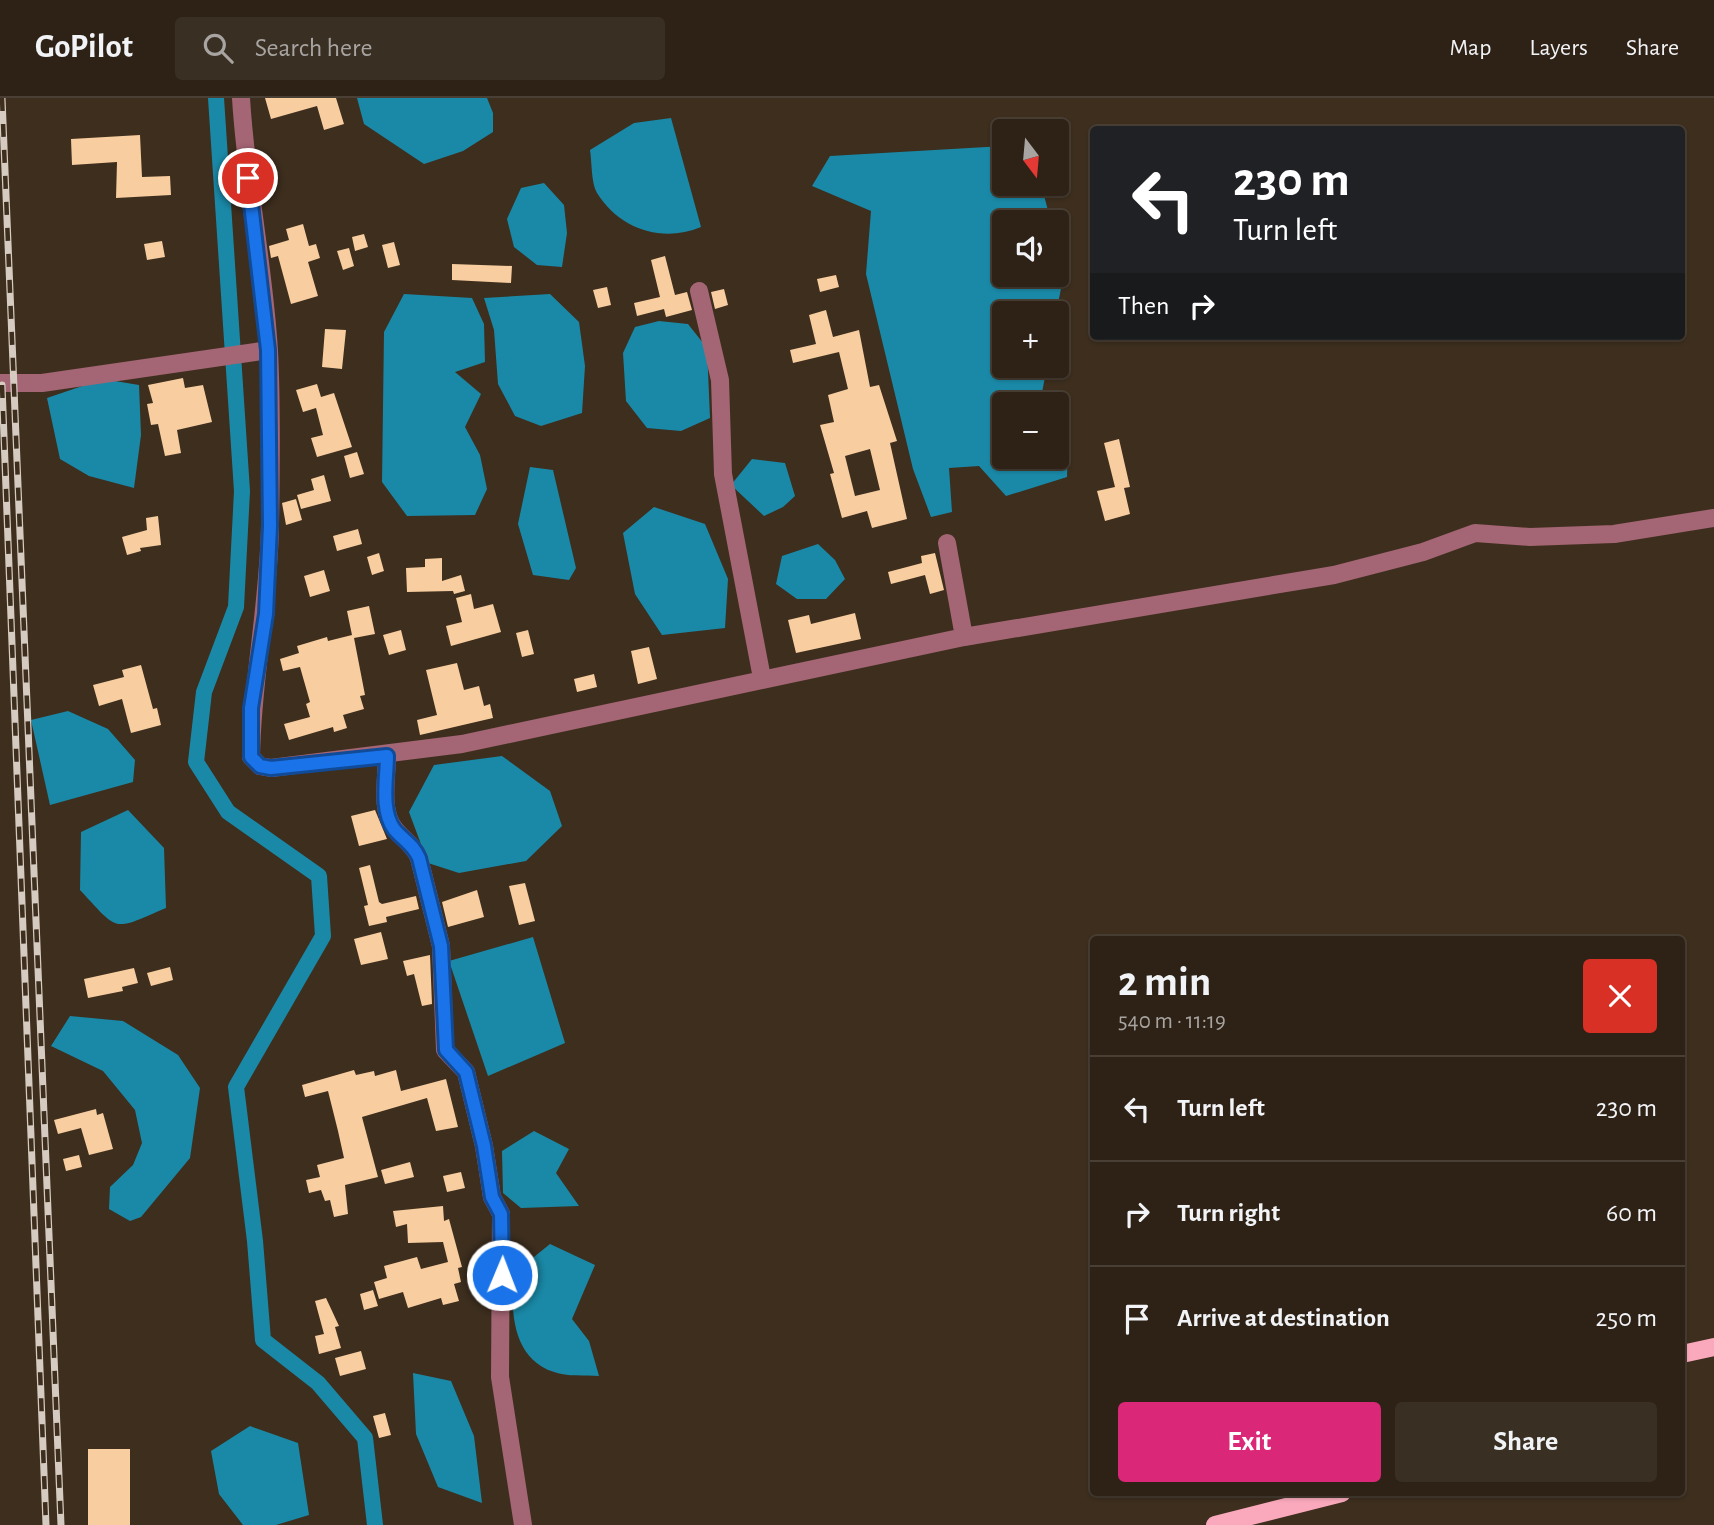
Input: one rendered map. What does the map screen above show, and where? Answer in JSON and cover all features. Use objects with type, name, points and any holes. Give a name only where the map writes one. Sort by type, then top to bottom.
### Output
[{"type":"main road","points":[[1685,1353],[1714,1346]]},
{"type":"main road","points":[[1215,1525],[1330,1496]]},
{"type":"street","points":[[242,98],[265,351],[270,526],[266,614],[251,708],[251,757],[260,766],[271,768],[387,756],[474,742],[964,636],[1334,575],[1423,552],[1475,533],[1530,537],[1614,534],[1714,518]]},
{"type":"street","points":[[699,291],[720,380],[723,474],[762,678]]},
{"type":"street","points":[[0,383],[42,383],[265,351]]},
{"type":"street","points":[[947,543],[964,636]]},
{"type":"street","points":[[387,756],[386,802],[392,827],[413,845],[419,858],[441,946],[446,1050],[466,1072],[484,1146],[492,1197],[501,1214],[500,1377],[523,1525]]},
{"type":"water","points":[[357,98],[487,98],[493,113],[493,132],[463,151],[424,164],[364,124]]},
{"type":"water","points":[[671,118],[701,227],[672,234],[643,230],[618,216],[607,206],[595,189],[590,150],[634,123]]},
{"type":"water","points":[[992,147],[992,196],[1044,196],[1048,210],[992,210],[992,287],[1061,287],[1058,301],[992,301],[992,378],[1045,378],[1042,392],[992,392],[992,469],[1067,469],[1067,477],[1006,496],[979,466],[949,468],[952,512],[931,517],[913,469],[866,274],[871,211],[812,186],[830,156]]},
{"type":"water","points":[[544,183],[564,205],[567,233],[562,267],[537,265],[514,247],[507,219],[521,188]]},
{"type":"water","points":[[404,294],[472,298],[484,324],[485,362],[455,372],[481,394],[465,427],[480,455],[487,489],[475,515],[407,516],[382,482],[384,332]]},
{"type":"water","points":[[550,294],[579,322],[585,366],[582,413],[541,426],[515,416],[498,384],[494,330],[484,298]]},
{"type":"water","points":[[659,321],[688,324],[707,348],[710,418],[681,431],[647,428],[626,401],[623,353],[635,327]]},
{"type":"water","points":[[103,379],[139,385],[141,435],[134,488],[89,476],[60,459],[47,398]]},
{"type":"water","points":[[752,459],[785,463],[795,496],[783,507],[764,516],[731,485]]},
{"type":"water","points":[[530,467],[553,470],[576,568],[569,580],[533,575],[518,524]]},
{"type":"water","points":[[654,507],[705,524],[728,579],[725,628],[662,635],[635,594],[623,533]]},
{"type":"water","points":[[818,544],[835,560],[845,579],[826,599],[797,599],[776,584],[782,556]]},
{"type":"water","points":[[68,711],[108,729],[135,760],[133,782],[50,805],[31,720]]},
{"type":"water","points":[[502,756],[550,791],[562,826],[526,861],[459,873],[428,863],[409,812],[434,765]]},
{"type":"water","points":[[128,810],[164,848],[166,908],[126,924],[118,924],[103,914],[80,890],[81,832]]},
{"type":"water","points":[[533,937],[565,1043],[488,1076],[449,961]]},
{"type":"water","points":[[70,1016],[123,1021],[178,1055],[200,1088],[190,1158],[141,1217],[130,1221],[109,1209],[110,1187],[133,1165],[142,1143],[135,1110],[103,1071],[51,1046]]},
{"type":"water","points":[[534,1131],[569,1149],[556,1173],[579,1206],[521,1208],[503,1193],[502,1151]]},
{"type":"water","points":[[550,1244],[595,1265],[572,1319],[589,1341],[599,1376],[565,1375],[540,1365],[522,1345],[517,1332],[513,1274]]},
{"type":"water","points":[[413,1373],[451,1381],[474,1436],[482,1503],[438,1487],[416,1434]]},
{"type":"water","points":[[250,1426],[298,1443],[309,1515],[276,1525],[243,1525],[219,1494],[211,1451]]},
{"type":"building","points":[[265,98],[336,98],[344,124],[324,130],[317,106],[271,119]]},
{"type":"building","points":[[140,135],[142,177],[170,176],[171,195],[116,198],[117,162],[72,165],[71,139]]},
{"type":"building","points":[[303,224],[309,246],[316,244],[320,258],[308,262],[318,296],[291,304],[278,256],[271,258],[269,246],[289,240],[286,229]]},
{"type":"building","points":[[364,234],[368,247],[355,251],[352,237]]},
{"type":"building","points":[[162,241],[165,257],[147,260],[144,244]]},
{"type":"building","points":[[394,242],[400,265],[388,268],[382,245]]},
{"type":"building","points":[[349,248],[354,266],[343,270],[337,251]]},
{"type":"building","points":[[665,256],[675,295],[687,292],[692,310],[666,317],[664,309],[637,316],[634,303],[660,297],[651,260]]},
{"type":"building","points":[[452,264],[512,266],[511,283],[452,280]]},
{"type":"building","points":[[836,275],[839,287],[820,292],[817,279]]},
{"type":"building","points":[[607,287],[611,305],[598,308],[593,290]]},
{"type":"building","points":[[724,289],[728,305],[715,309],[711,292]]},
{"type":"building","points":[[826,310],[833,337],[859,330],[870,387],[879,385],[897,441],[890,443],[907,519],[872,528],[867,511],[842,518],[830,474],[834,473],[820,425],[834,422],[828,395],[848,389],[839,352],[793,363],[790,350],[816,344],[809,315]],"holes":[[[870,449],[880,490],[855,496],[845,456]]]},
{"type":"building","points":[[325,329],[346,330],[342,369],[322,367]]},
{"type":"building","points":[[183,378],[185,388],[203,385],[212,422],[177,430],[181,453],[165,456],[158,424],[151,425],[147,404],[153,403],[148,385]]},
{"type":"building","points":[[317,384],[321,397],[334,393],[352,447],[317,457],[311,438],[323,435],[316,408],[303,412],[296,390]]},
{"type":"building","points":[[1119,439],[1130,487],[1124,488],[1130,514],[1105,521],[1097,491],[1115,487],[1104,443]]},
{"type":"building","points":[[357,452],[364,474],[350,478],[344,456]]},
{"type":"building","points":[[324,475],[331,501],[301,509],[297,495],[314,490],[311,479]]},
{"type":"building","points":[[296,499],[302,520],[286,525],[282,503]]},
{"type":"building","points":[[158,516],[161,545],[140,548],[141,551],[127,555],[122,537],[147,530],[146,518]]},
{"type":"building","points":[[358,529],[362,544],[337,551],[333,536]]},
{"type":"building","points":[[379,553],[384,571],[372,575],[367,557]]},
{"type":"building","points":[[935,553],[944,590],[930,594],[925,575],[891,584],[888,572],[922,563],[921,556]]},
{"type":"building","points":[[442,558],[442,581],[461,575],[465,591],[454,594],[453,591],[407,592],[406,568],[425,567],[425,559]]},
{"type":"building","points":[[324,570],[330,591],[310,597],[304,576]]},
{"type":"building","points":[[471,594],[474,609],[493,604],[501,632],[451,646],[446,626],[462,622],[456,598]]},
{"type":"building","points":[[369,606],[375,634],[354,638],[365,695],[360,696],[364,709],[343,715],[347,728],[334,732],[333,727],[289,740],[284,724],[310,717],[306,704],[310,702],[300,667],[283,671],[280,659],[299,653],[297,646],[327,637],[328,641],[352,635],[347,611]]},
{"type":"building","points":[[855,613],[861,639],[796,653],[788,620],[809,615],[811,624]]},
{"type":"building","points":[[401,630],[406,650],[389,655],[383,635]]},
{"type":"building","points":[[528,630],[534,654],[522,657],[516,633]]},
{"type":"building","points":[[649,647],[657,679],[638,684],[631,651]]},
{"type":"building","points":[[457,663],[464,690],[479,686],[484,706],[490,704],[493,718],[420,735],[417,720],[437,715],[426,670]]},
{"type":"building","points":[[141,665],[153,709],[157,708],[161,725],[131,733],[122,699],[99,706],[93,685],[124,677],[122,670]]},
{"type":"building","points":[[594,674],[597,687],[577,692],[574,679]]},
{"type":"building","points":[[375,810],[387,839],[359,846],[351,816]]},
{"type":"building","points":[[370,865],[379,902],[382,904],[416,896],[419,909],[386,917],[387,922],[369,926],[364,906],[368,905],[359,868]]},
{"type":"building","points":[[525,883],[535,921],[519,925],[509,886]]},
{"type":"building","points":[[477,890],[484,917],[448,927],[442,902]]},
{"type":"building","points":[[381,932],[388,959],[361,965],[354,939]]},
{"type":"building","points":[[430,955],[432,1004],[422,1006],[414,974],[407,976],[403,961]]},
{"type":"building","points":[[170,967],[173,980],[151,986],[147,973]]},
{"type":"building","points":[[134,968],[138,983],[122,987],[123,991],[88,998],[84,979]]},
{"type":"building","points":[[354,1070],[356,1075],[374,1071],[375,1076],[396,1070],[401,1091],[446,1079],[458,1127],[436,1131],[427,1098],[362,1117],[378,1177],[345,1185],[348,1214],[334,1217],[330,1200],[325,1201],[321,1190],[309,1193],[306,1180],[320,1177],[317,1165],[344,1158],[338,1131],[328,1091],[305,1097],[302,1085]]},
{"type":"building","points":[[96,1109],[97,1115],[103,1113],[113,1149],[89,1155],[81,1128],[58,1134],[54,1120]]},
{"type":"building","points":[[79,1155],[82,1167],[66,1171],[63,1159]]},
{"type":"building","points":[[410,1162],[414,1177],[385,1184],[381,1170]]},
{"type":"building","points":[[461,1172],[465,1188],[447,1192],[443,1176]]},
{"type":"building","points":[[443,1206],[444,1221],[449,1219],[462,1267],[458,1268],[461,1282],[454,1284],[459,1301],[443,1305],[441,1298],[408,1308],[403,1292],[379,1299],[374,1282],[387,1278],[384,1266],[417,1257],[421,1269],[448,1262],[443,1242],[408,1243],[407,1224],[396,1227],[393,1211]]},
{"type":"building","points":[[373,1290],[378,1306],[364,1310],[360,1294]]},
{"type":"building","points":[[326,1298],[339,1326],[335,1327],[341,1348],[319,1354],[315,1336],[324,1334],[315,1301]]},
{"type":"building","points":[[361,1351],[366,1369],[340,1376],[335,1358]]},
{"type":"building","points":[[385,1413],[391,1435],[379,1438],[373,1416]]},
{"type":"building","points":[[88,1449],[130,1449],[130,1525],[88,1525]]},
{"type":"waterway","points":[[216,98],[242,491],[236,607],[204,692],[196,762],[228,812],[319,876],[323,936],[236,1087],[255,1241],[263,1340],[318,1383],[365,1438],[375,1525]]},
{"type":"railway","points":[[2,98],[61,1525]]},
{"type":"railway","points":[[2,385],[46,1525]]},
{"type":"route","points":[[248,178],[268,350],[270,526],[266,614],[251,708],[251,757],[260,766],[271,768],[387,756],[386,802],[392,827],[413,845],[424,870],[428,901],[441,946],[446,1050],[450,1058],[466,1072],[484,1146],[492,1197],[501,1214],[502,1275]]}]
